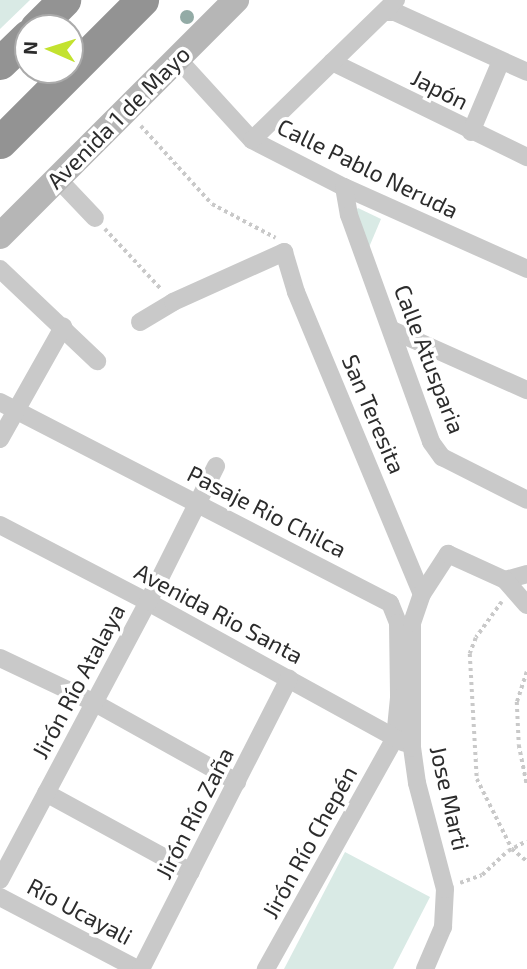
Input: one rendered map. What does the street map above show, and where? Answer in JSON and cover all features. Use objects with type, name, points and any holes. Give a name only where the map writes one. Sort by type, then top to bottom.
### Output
[{"type":"highway","points":[[50,14],[64,0]]},
{"type":"highway","points":[[0,142],[142,0]]},
{"type":"highway","points":[[0,64],[14,50]]},
{"type":"street","name":"Avenida 1 de Mayo","points":[[0,236],[236,0]]},
{"type":"street","points":[[252,140],[391,6],[395,12],[527,72]]},
{"type":"street","name":"Calle Pablo Neruda","points":[[177,58],[252,140],[344,187],[527,269]]},
{"type":"street","points":[[471,132],[501,61]]},
{"type":"street","name":"Japón","points":[[332,62],[527,157]]},
{"type":"street","points":[[57,178],[95,218]]},
{"type":"street","name":"Calle Atusparia","points":[[344,187],[349,215],[431,442],[442,457],[527,500]]},
{"type":"street","points":[[140,322],[173,302],[284,252]]},
{"type":"street","name":"San Teresita","points":[[284,252],[296,292],[422,594]]},
{"type":"street","points":[[0,269],[97,360]]},
{"type":"street","points":[[0,439],[8,405],[63,327]]},
{"type":"street","points":[[392,330],[527,390]]},
{"type":"street","name":"Pasaje Rio Chilca","points":[[8,405],[390,603],[398,622],[399,698],[395,738]]},
{"type":"street","name":"Jirón Río Atalaya","points":[[0,880],[148,602],[216,466]]},
{"type":"street","name":"Avenida Rio Santa","points":[[0,526],[148,602],[412,748]]},
{"type":"street","name":"Jose Marti","points":[[425,969],[443,927],[445,889],[417,783],[412,748],[412,623],[422,594],[448,554],[505,580]]},
{"type":"street","points":[[527,574],[505,580],[527,605]]},
{"type":"street","points":[[0,658],[93,702],[237,782]]},
{"type":"street","name":"Jirón Río Zaña","points":[[139,969],[289,678]]},
{"type":"street","name":"Jirón Río Chepén","points":[[266,969],[395,738]]},
{"type":"street","points":[[46,793],[191,872]]},
{"type":"street","name":"Río Ucayali","points":[[0,897],[139,969]]},
{"type":"path","points":[[125,110],[212,204],[276,237],[284,252]]},
{"type":"path","points":[[95,218],[173,302]]},
{"type":"path","points":[[505,580],[501,607],[476,638],[470,654],[468,672],[477,779],[512,849],[527,861]]},
{"type":"path","points":[[527,672],[517,702],[519,745],[527,785]]},
{"type":"path","points":[[445,889],[482,875],[512,849],[527,841]]},
{"type":"shaded area","points":[[0,0],[30,0],[14,14],[0,29]]},
{"type":"shaded area","points":[[358,208],[381,219],[367,252],[356,210]]},
{"type":"shaded area","points":[[345,852],[430,897],[393,969],[284,969]]}]
